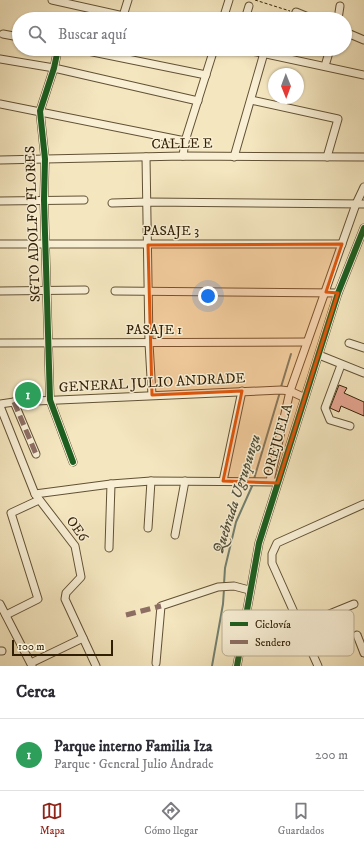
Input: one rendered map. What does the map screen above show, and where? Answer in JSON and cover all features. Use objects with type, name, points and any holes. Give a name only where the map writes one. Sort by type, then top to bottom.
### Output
[{"type":"street","points":[[52,0],[104,12]]},
{"type":"street","points":[[124,12],[128,0]]},
{"type":"street","points":[[225,12],[229,0]]},
{"type":"street","points":[[339,12],[340,6]]},
{"type":"street","points":[[3,34],[12,36]]},
{"type":"street","points":[[352,35],[364,40]]},
{"type":"street","name":"SGTO ADOLFO FLORES","points":[[57,56],[40,111],[45,159],[44,200],[50,400],[73,462]]},
{"type":"street","points":[[112,56],[206,75]]},
{"type":"street","points":[[183,156],[185,141],[212,56]]},
{"type":"street","points":[[234,156],[263,56]]},
{"type":"street","points":[[292,56],[325,66],[364,75]]},
{"type":"street","points":[[325,66],[328,56]]},
{"type":"street","points":[[0,59],[54,68],[198,101]]},
{"type":"street","points":[[251,100],[338,119],[327,157]]},
{"type":"street","points":[[0,104],[185,141]]},
{"type":"street","name":"CALLE E","points":[[0,160],[183,156],[364,157]]},
{"type":"street","points":[[146,157],[149,343],[152,395]]},
{"type":"street","points":[[270,481],[290,391],[356,204],[364,186]]},
{"type":"street","points":[[0,201],[84,200]]},
{"type":"street","points":[[112,203],[364,204]]},
{"type":"street","name":"OREJUELA","points":[[246,610],[258,543],[278,483],[303,397],[319,356],[338,293],[364,228]]},
{"type":"street","name":"PASAJE 3","points":[[0,244],[342,244]]},
{"type":"street","points":[[0,291],[85,290]]},
{"type":"street","points":[[114,291],[338,293]]},
{"type":"street","name":"PASAJE 1","points":[[0,343],[307,342]]},
{"type":"street","points":[[349,343],[364,348]]},
{"type":"street","points":[[319,356],[364,372]]},
{"type":"street","points":[[341,365],[325,408],[330,420],[350,426]]},
{"type":"street","points":[[224,481],[242,391]]},
{"type":"street","name":"GENERAL JULIO ANDRADE","points":[[0,405],[14,402],[242,391],[290,391],[303,397]]},
{"type":"street","points":[[14,402],[36,454]]},
{"type":"street","name":"OE6","points":[[0,405],[37,497],[77,551],[81,577],[65,596],[96,666]]},
{"type":"street","points":[[6,615],[37,602],[38,599],[11,513],[37,497],[111,484],[151,481],[270,481],[278,483]]},
{"type":"street","points":[[148,528],[151,481]]},
{"type":"street","points":[[175,534],[185,481]]},
{"type":"street","points":[[109,548],[111,484]]},
{"type":"street","points":[[293,610],[272,562],[273,547],[277,543],[364,504]]},
{"type":"street","points":[[156,663],[161,606],[218,587],[234,586],[249,590]]},
{"type":"street","points":[[0,604],[32,664],[83,638]]},
{"type":"street","points":[[339,610],[354,604]]},
{"type":"street","points":[[357,634],[364,653]]},
{"type":"street","name":"OREJUELA","points":[[237,666],[239,656]]},
{"type":"street","points":[[314,656],[318,666]]},
{"type":"path","points":[[252,3],[282,12]]},
{"type":"highlighted area","points":[[342,244],[326,292],[338,293],[278,483],[223,481],[242,391],[152,395],[148,245]]},
{"type":"building","points":[[339,385],[347,388],[344,393],[364,402],[364,416],[341,406],[339,412],[330,408]]},
{"type":"waterway","name":"Quebrada Ugrupungu","points":[[281,387],[291,354]]},
{"type":"waterway","name":"Quebrada Ugrupungu","points":[[254,479],[280,392]]},
{"type":"waterway","name":"Quebrada Ugrupungu","points":[[224,584],[225,568],[236,522],[253,484]]},
{"type":"waterway","name":"Quebrada Ugrupungu","points":[[212,666],[223,604],[224,589]]},
{"type":"marked path","points":[[14,402],[36,454]]},
{"type":"marked path","points":[[126,615],[161,606]]},
{"type":"cycle path","points":[[57,56],[40,111],[45,159],[44,200],[50,400],[73,462]]},
{"type":"cycle path","points":[[247,610],[259,543],[338,293],[364,228]]},
{"type":"cycle path","points":[[237,666],[239,656]]},
{"type":"place","name":"Parque interno Familia Iza","points":[[28,395]]}]
